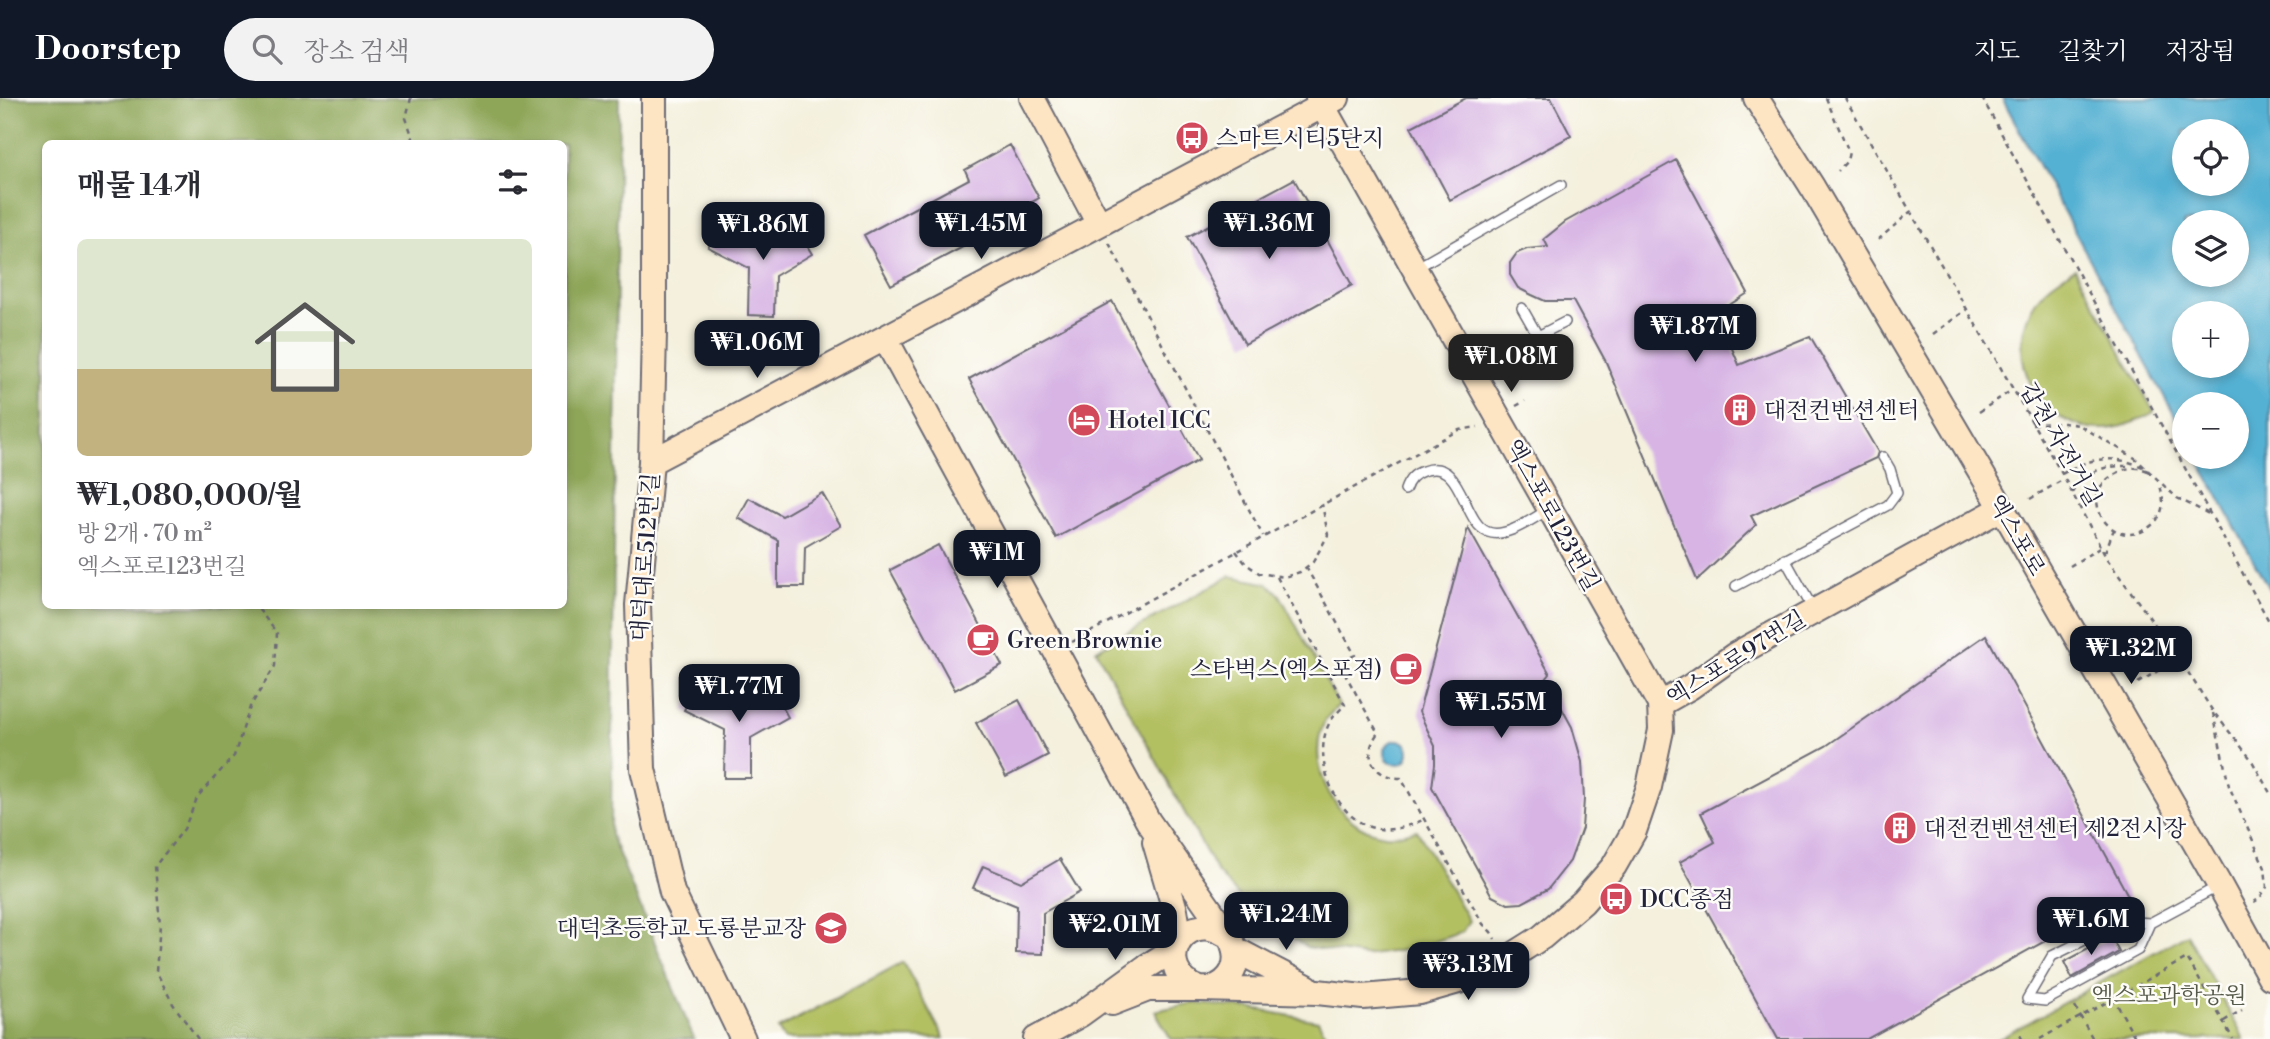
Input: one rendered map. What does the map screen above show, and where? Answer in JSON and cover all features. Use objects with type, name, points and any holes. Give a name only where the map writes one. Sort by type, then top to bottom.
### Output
[{"type":"street","name":"대덕대로512번길","points":[[654,98],[651,462],[638,605],[643,769],[672,892],[743,1039]]},
{"type":"street","points":[[1031,98],[1099,224]]},
{"type":"street","name":"엑스포로","points":[[1756,98],[1813,188],[2002,508],[2270,977]]},
{"type":"street","name":"엑스포로123번길","points":[[651,462],[1326,101],[1414,268],[1660,704]]},
{"type":"street","points":[[885,338],[1149,821],[1230,942],[1237,960],[1229,979],[1205,989],[1190,985],[1182,979],[1177,970],[1174,960],[1177,944],[1175,910],[1149,821]]},
{"type":"street","name":"엑스포로97번길","points":[[1082,1014],[1148,989],[1317,992],[1363,997],[1420,992],[1462,980],[1507,959],[1542,937],[1583,902],[1614,866],[1634,831],[1649,787],[1661,730],[1660,704],[1690,687],[1735,655],[2002,508]]},
{"type":"street","points":[[1036,1039],[1082,1014],[1177,944],[1187,932],[1196,928],[1216,928],[1230,942],[1317,992]]},
{"type":"lane","points":[[1414,268],[1561,185]]},
{"type":"lane","points":[[1522,309],[1538,336]]},
{"type":"lane","points":[[1473,373],[1565,322]]},
{"type":"lane","points":[[1736,586],[1888,505],[1897,494],[1883,457]]},
{"type":"lane","points":[[1405,490],[1408,481],[1424,470],[1444,471],[1454,481],[1476,521],[1483,530],[1491,534],[1512,529],[1550,509]]},
{"type":"lane","points":[[1785,559],[1814,610]]},
{"type":"lane","points":[[2150,923],[2138,950],[2045,1001],[2027,999],[2052,956],[2123,921],[2150,923],[2220,886]]},
{"type":"path","points":[[411,98],[406,118],[414,140]]},
{"type":"path","points":[[1826,98],[1849,152],[1847,161],[1838,171]]},
{"type":"path","name":"갑천 자전거길","points":[[1845,98],[2063,477],[2104,554],[2250,759],[2270,793]]},
{"type":"path","points":[[1982,98],[2270,623]]},
{"type":"path","points":[[1878,240],[1910,212]]},
{"type":"path","points":[[1099,224],[1263,536]]},
{"type":"path","points":[[1933,334],[1966,310]]},
{"type":"path","points":[[1508,370],[1512,377]]},
{"type":"path","points":[[1979,412],[2012,390]]},
{"type":"path","points":[[1516,406],[1525,401]]},
{"type":"path","points":[[2032,424],[2079,425],[2135,458],[2177,498],[2211,515]]},
{"type":"path","points":[[1069,643],[1459,429],[1478,427]]},
{"type":"path","points":[[2030,499],[2086,461],[2096,459],[2135,463],[2150,471]]},
{"type":"path","points":[[2072,493],[2083,477],[2104,467],[2130,466],[2150,471]]},
{"type":"path","points":[[2150,471],[2131,467],[2112,475],[2100,488],[2097,507],[2100,516],[2122,534],[2139,534],[2155,523],[2162,510],[2164,500],[2158,480]]},
{"type":"path","points":[[1236,551],[1246,564],[1259,572],[1285,577],[1300,572],[1313,562],[1328,535],[1322,504]]},
{"type":"path","points":[[2104,554],[2114,529]]},
{"type":"path","points":[[2070,566],[2101,547]]},
{"type":"path","points":[[1306,567],[1355,655],[1339,663],[1378,733],[1372,741],[1370,755],[1375,768],[1386,776],[1401,778],[1483,924],[1495,939]]},
{"type":"path","points":[[1277,577],[1345,705],[1336,713],[1328,727],[1325,749],[1330,787],[1352,816],[1370,827],[1388,830],[1423,820]]},
{"type":"path","points":[[198,1039],[173,1004],[156,971],[160,925],[155,866],[184,829],[198,796],[234,756],[250,707],[275,666],[277,633],[258,609]]},
{"type":"path","points":[[2138,683],[2179,658]]},
{"type":"path","points":[[2213,710],[2229,786],[2265,867],[2267,887],[2259,899]]},
{"type":"path","points":[[2040,1039],[2187,958],[2232,1039]]},
{"type":"path","points":[[2108,988],[2136,1039]]},
{"type":"path","points":[[2075,1007],[2093,1039]]},
{"type":"path","points":[[2223,1021],[2242,1010]]},
{"type":"path","points":[[2020,1035],[2022,1039]]},
{"type":"green space","points":[[0,98],[619,98],[611,835],[694,1039],[0,1039]]},
{"type":"green space","points":[[2075,268],[2154,412],[2124,426],[2104,429],[2080,426],[2060,417],[2043,402],[2031,384],[2024,363],[2022,341],[2027,319],[2038,298],[2050,285]]},
{"type":"green space","points":[[1230,576],[1269,584],[1280,595],[1339,705],[1326,719],[1319,738],[1318,757],[1329,792],[1339,808],[1352,821],[1368,830],[1397,835],[1417,830],[1469,921],[1462,932],[1417,948],[1364,956],[1307,947],[1252,911],[1217,872],[1096,650]]},
{"type":"green space","name":"엑스포과학공원","points":[[2187,934],[2244,1039],[1999,1039]]},
{"type":"green space","points":[[903,962],[944,1038],[784,1039],[778,1029]]},
{"type":"green space","points":[[1192,1003],[1253,1009],[1318,1021],[1328,1039],[1171,1039],[1155,1011]]},
{"type":"water","points":[[2002,98],[2270,98],[2270,591],[2204,469],[2249,469],[2249,392],[2172,392],[2172,411]]},
{"type":"water","points":[[1397,740],[1406,743],[1409,752],[1406,761],[1397,764],[1388,761],[1385,752],[1388,743]]},
{"type":"building","points":[[1466,98],[1551,98],[1571,136],[1450,200],[1411,127]]},
{"type":"building","points":[[1010,145],[1039,198],[975,234],[978,239],[891,285],[864,235],[969,179],[965,170]]},
{"type":"building","name":"대전컨벤션센터","points":[[1676,160],[1748,293],[1717,313],[1739,365],[1810,336],[1878,452],[1876,458],[1751,516],[1756,525],[1697,580],[1606,362],[1573,301],[1545,301],[1518,288],[1510,275],[1510,263],[1517,253],[1548,247],[1544,239],[1565,222]]},
{"type":"building","points":[[1294,179],[1352,285],[1245,344],[1187,237]]},
{"type":"building","points":[[792,221],[812,254],[775,276],[774,316],[748,315],[749,268],[708,247],[718,227],[753,244]]},
{"type":"building","name":"Hotel ICC","points":[[1112,301],[1199,460],[1056,538],[969,379]]},
{"type":"building","points":[[822,493],[841,526],[805,547],[804,587],[778,587],[778,540],[738,518],[749,498],[782,516]]},
{"type":"building","points":[[1468,528],[1550,674],[1546,679],[1572,727],[1582,762],[1582,828],[1570,861],[1548,889],[1522,903],[1508,904],[1492,896],[1432,787],[1435,746],[1419,712]]},
{"type":"building","points":[[938,545],[1002,665],[955,690],[890,570]]},
{"type":"building","name":"대전컨벤션센터 제2전시장","points":[[1986,635],[2131,901],[2076,924],[1867,1039],[1778,1039],[1680,862],[1715,842],[1701,813],[1826,746]]},
{"type":"building","points":[[769,683],[788,717],[751,738],[751,778],[724,778],[725,730],[684,710],[694,689],[729,706]]},
{"type":"building","points":[[1019,700],[1048,755],[1006,777],[976,723]]},
{"type":"building","points":[[1060,859],[1080,892],[1043,913],[1043,954],[1016,953],[1017,906],[973,888],[983,866],[1021,882]]},
{"type":"building","points":[[2111,937],[2119,952],[2072,978],[2064,962]]},
{"type":"place","name":"스마트시티5단지","points":[[1192,138]]},
{"type":"place","name":"대전컨벤션센터","points":[[1740,410]]},
{"type":"place","name":"Hotel ICC","points":[[1084,420]]},
{"type":"place","name":"Green Brownie","points":[[983,640]]},
{"type":"place","name":"스타벅스(엑스포점)","points":[[1406,669]]},
{"type":"place","name":"대전컨벤션센터 제2전시장","points":[[1900,828]]},
{"type":"place","name":"DCC종점","points":[[1616,899]]},
{"type":"place","name":"대덕초등학교 도룡분교장","points":[[831,928]]}]
